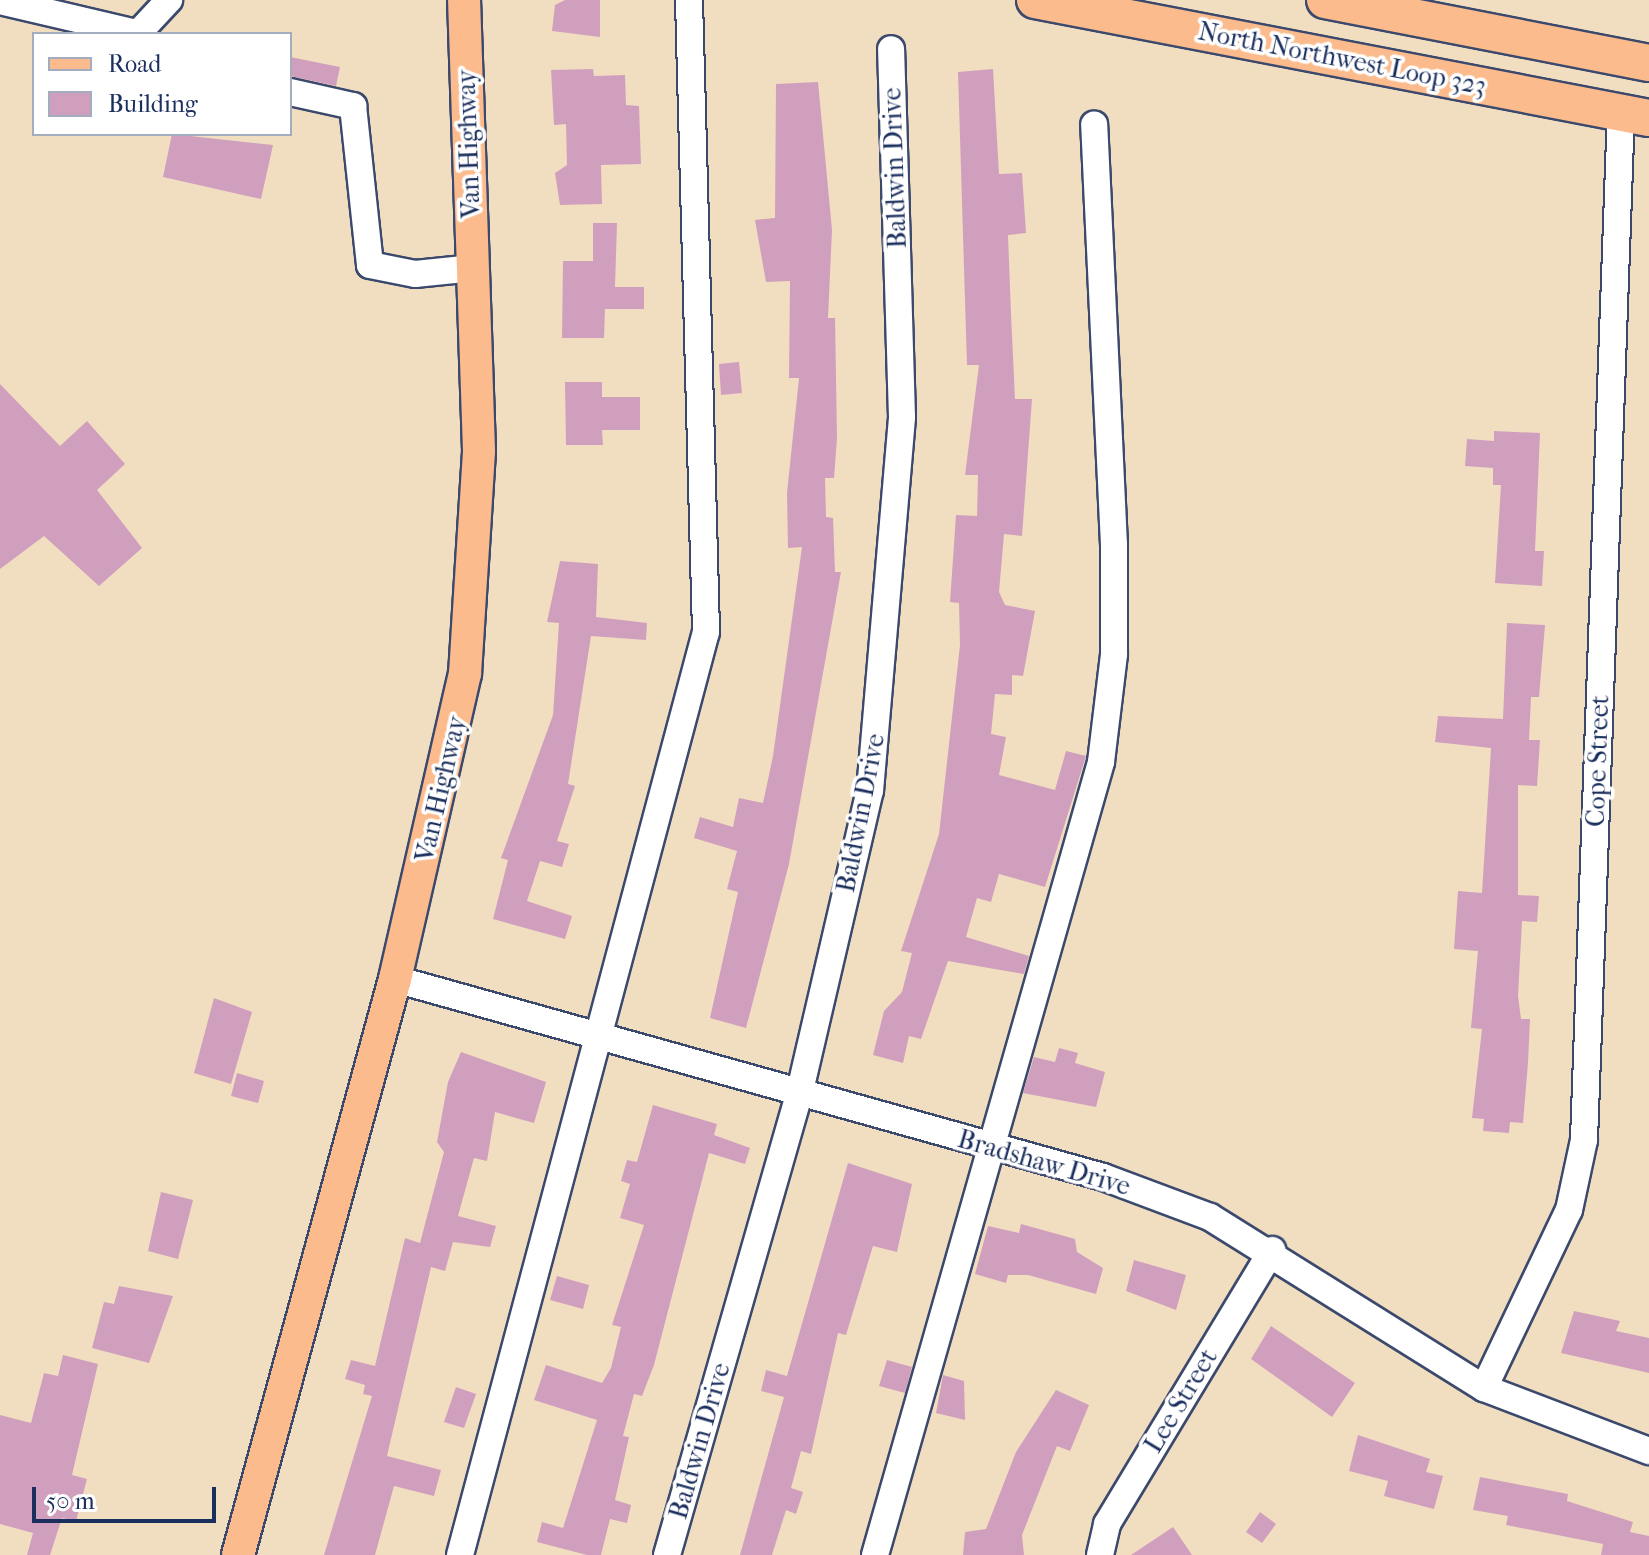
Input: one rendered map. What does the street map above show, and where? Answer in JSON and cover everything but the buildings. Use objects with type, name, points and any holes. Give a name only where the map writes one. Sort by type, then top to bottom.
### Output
[{"type":"highway","name":"North Northwest Loop 323","points":[[1035,0],[1635,116]]},
{"type":"highway","points":[[1325,0],[1649,63]]},
{"type":"main road","name":"Van Highway","points":[[238,1555],[395,979],[465,674],[478,514],[474,268],[464,0]]},
{"type":"street","points":[[460,1555],[706,632],[689,0]]},
{"type":"street","points":[[0,1],[141,32],[169,2]]},
{"type":"street","name":"Baldwin Drive","points":[[667,1555],[799,1095],[870,791],[883,683],[902,417],[891,49]]},
{"type":"street","points":[[292,92],[353,106],[370,265],[415,274],[474,268]]},
{"type":"street","name":"Cope Street","points":[[1484,1388],[1569,1210],[1584,1140],[1635,116]]},
{"type":"street","points":[[875,1555],[1101,762],[1114,654],[1094,124]]},
{"type":"street","name":"Bradshaw Drive","points":[[395,979],[1117,1182],[1210,1217],[1272,1250],[1484,1388],[1649,1451]]},
{"type":"street","name":"Lee Street","points":[[1100,1555],[1107,1524],[1272,1250]]}]
